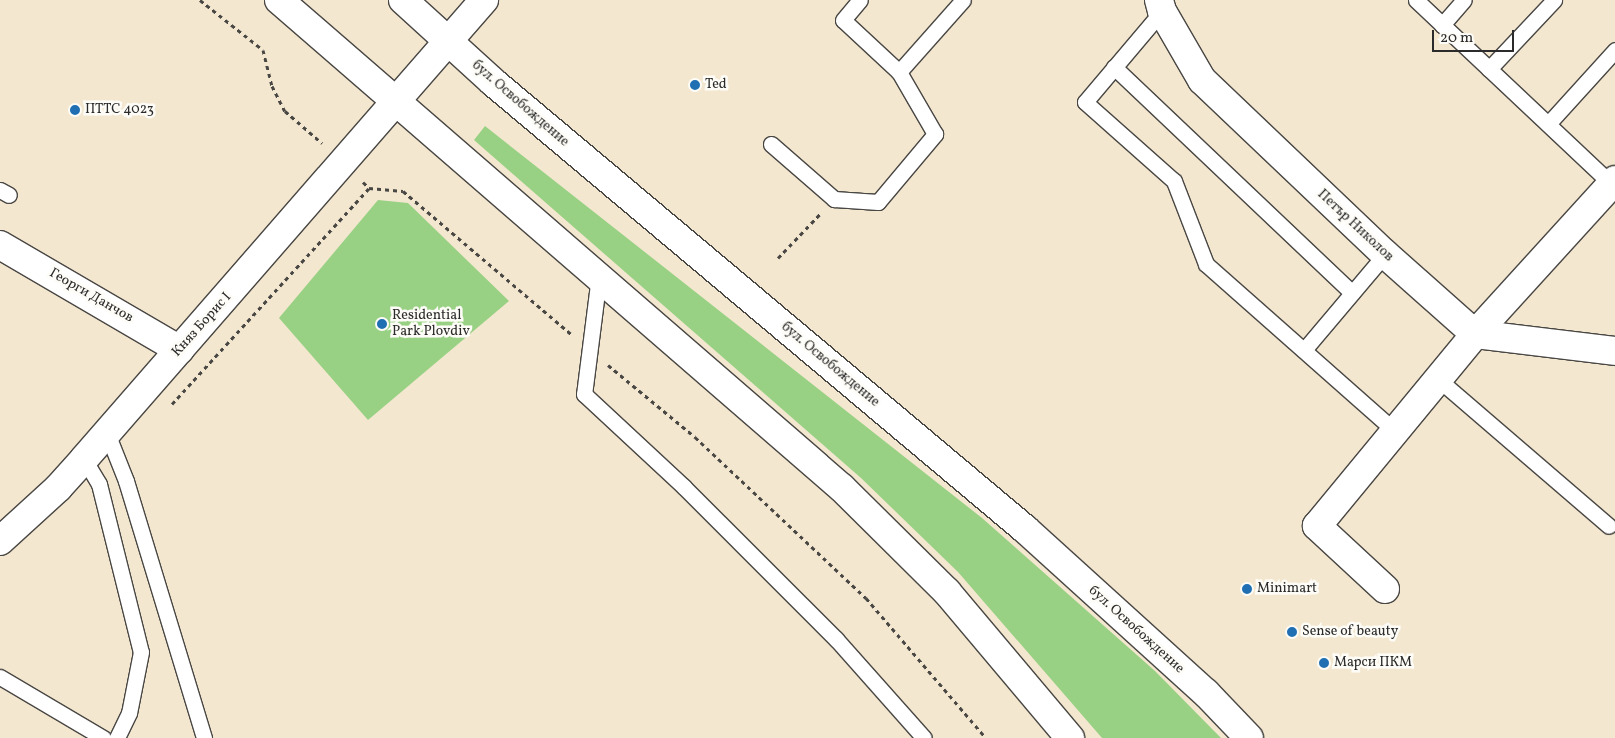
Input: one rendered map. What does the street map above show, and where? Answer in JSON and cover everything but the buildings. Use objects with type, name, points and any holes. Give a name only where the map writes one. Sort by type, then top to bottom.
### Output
[{"type":"main road","points":[[279,0],[842,488],[947,592],[1070,738]]},
{"type":"main road","name":"бул. Освобождение","points":[[404,0],[448,42],[1025,529],[1206,693],[1249,738]]},
{"type":"main road","name":"Княз Борис I","points":[[0,541],[58,488],[84,459],[484,0]]},
{"type":"main road","name":"Петър Николов","points":[[1161,6],[1202,80],[1384,254],[1475,334]]},
{"type":"main road","points":[[1385,589],[1317,526],[1475,334],[1613,182]]},
{"type":"main road","name":"Георги Данчов","points":[[0,245],[180,350]]},
{"type":"main road","points":[[1475,334],[1615,351]]},
{"type":"lane","points":[[771,144],[834,199],[878,202],[935,134],[899,72],[843,20],[860,0]]},
{"type":"lane","points":[[899,72],[963,0]]},
{"type":"lane","points":[[1416,0],[1548,124],[1613,182]]},
{"type":"lane","points":[[1442,25],[1464,0]]},
{"type":"lane","points":[[1489,69],[1554,0]]},
{"type":"lane","points":[[1161,6],[1085,102],[1174,181],[1206,264],[1395,431]]},
{"type":"lane","points":[[1548,124],[1615,50]]},
{"type":"lane","points":[[1114,67],[1352,293]]},
{"type":"lane","points":[[1304,350],[1384,254]]},
{"type":"lane","points":[[599,276],[584,394],[684,486],[836,639],[924,738]]},
{"type":"lane","points":[[1438,379],[1609,526]]},
{"type":"lane","points":[[107,433],[126,480],[204,738]]},
{"type":"lane","points":[[84,459],[99,484],[141,652],[129,713],[117,738]]},
{"type":"lane","points":[[0,676],[104,738]]},
{"type":"path","points":[[200,0],[263,50],[272,86],[285,110]]},
{"type":"path","points":[[170,406],[369,188],[403,191],[590,350],[696,437],[866,598],[986,738]]},
{"type":"path","points":[[778,258],[834,199]]},
{"type":"green space","points":[[485,126],[982,518],[1155,671],[1221,738],[1102,738],[958,572],[861,478],[474,140]]},
{"type":"green space","points":[[378,200],[408,203],[509,301],[368,420],[279,318]]},
{"type":"place","name":"Ted","points":[[695,85]]},
{"type":"place","name":"ПТТС 4023","points":[[75,110]]},
{"type":"place","name":"Residential Park Plovdiv","points":[[382,324]]},
{"type":"place","name":"Minimart","points":[[1247,589]]},
{"type":"place","name":"Sense of beauty","points":[[1292,632]]},
{"type":"place","name":"Марси ПКМ","points":[[1324,663]]}]
